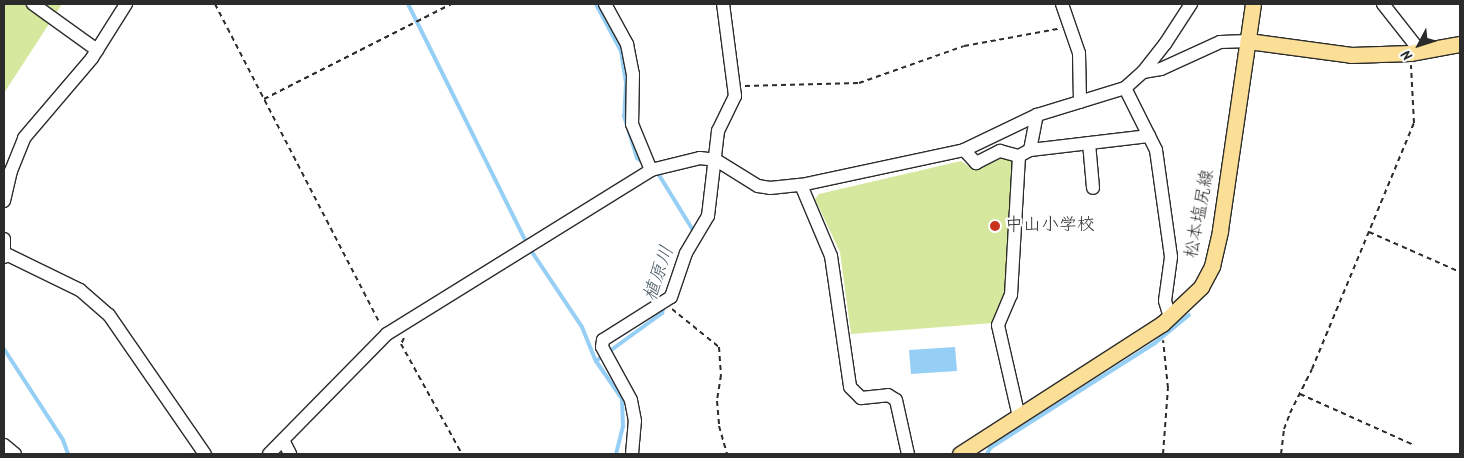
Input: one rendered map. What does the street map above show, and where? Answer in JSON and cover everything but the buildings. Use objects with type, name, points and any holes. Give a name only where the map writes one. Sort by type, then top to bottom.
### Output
[{"type":"main road","name":"松本塩尻線","points":[[960,454],[1166,320],[1201,287],[1212,266],[1220,230],[1253,4]]},
{"type":"main road","points":[[1248,41],[1351,55],[1415,52],[1460,44]]},
{"type":"street","points":[[33,4],[97,50]]},
{"type":"street","points":[[4,201],[11,171],[24,138],[97,50],[126,4]]},
{"type":"street","points":[[605,4],[626,44],[633,74],[632,124],[651,170]]},
{"type":"street","points":[[632,454],[635,421],[631,400],[602,348],[603,340],[667,300],[677,286],[686,253],[708,216],[718,131],[735,96],[736,86],[723,4]]},
{"type":"street","points":[[1062,4],[1080,53],[1080,102]]},
{"type":"street","points":[[269,454],[386,334],[651,170],[700,158],[716,160],[758,186],[770,188],[801,185],[964,150],[1037,115],[1125,88],[1143,72],[1191,4]]},
{"type":"street","points":[[1383,4],[1415,52]]},
{"type":"street","points":[[1143,72],[1161,68],[1220,42],[1248,41]]},
{"type":"street","points":[[1125,88],[1156,150],[1171,257],[1165,301],[1166,320]]},
{"type":"street","points":[[1019,417],[998,325],[1010,295],[1025,153],[1037,115]]},
{"type":"street","points":[[964,150],[976,163],[1000,151],[1025,153],[1149,136]]},
{"type":"street","points":[[1089,143],[1093,188]]},
{"type":"street","points":[[801,185],[831,256],[850,387],[862,398],[888,395],[896,400],[908,454]]},
{"type":"street","points":[[4,239],[5,255],[80,290],[109,315],[204,454]]},
{"type":"street","points":[[283,440],[290,454]]},
{"type":"street","points":[[4,446],[15,454]]},
{"type":"path","points":[[215,4],[366,303],[386,334]]},
{"type":"path","points":[[264,99],[451,4]]},
{"type":"path","points":[[736,86],[859,83],[964,46],[1070,27]]},
{"type":"path","points":[[1282,454],[1284,429],[1414,123],[1415,52]]},
{"type":"path","points":[[1369,232],[1460,272]]},
{"type":"path","points":[[667,300],[678,316],[719,347],[721,375],[717,401],[719,426],[727,454]]},
{"type":"path","points":[[1163,454],[1168,388],[1166,320]]},
{"type":"path","points":[[411,332],[401,344],[462,454]]},
{"type":"path","points":[[1300,394],[1414,445]]},
{"type":"green space","points":[[4,4],[62,4],[4,93]]},
{"type":"green space","points":[[999,155],[1014,156],[1007,295],[993,323],[851,334],[840,252],[815,199],[819,194],[961,161],[973,169]]},
{"type":"water","points":[[955,347],[957,371],[911,374],[909,350]]},
{"type":"waterway","points":[[408,4],[525,240]]},
{"type":"waterway","name":"植原川","points":[[596,4],[621,51],[626,83],[624,116],[637,158],[642,162]]},
{"type":"waterway","name":"植原川","points":[[659,175],[694,232]]},
{"type":"waterway","points":[[532,252],[582,327],[596,361],[622,399],[623,426],[616,454]]},
{"type":"waterway","name":"植原川","points":[[596,361],[662,313],[664,305]]},
{"type":"waterway","points":[[987,454],[990,448],[1155,343],[1189,315]]},
{"type":"waterway","points":[[4,349],[63,440],[68,454]]},
{"type":"place","name":"中山小学校","points":[[995,226]]}]
